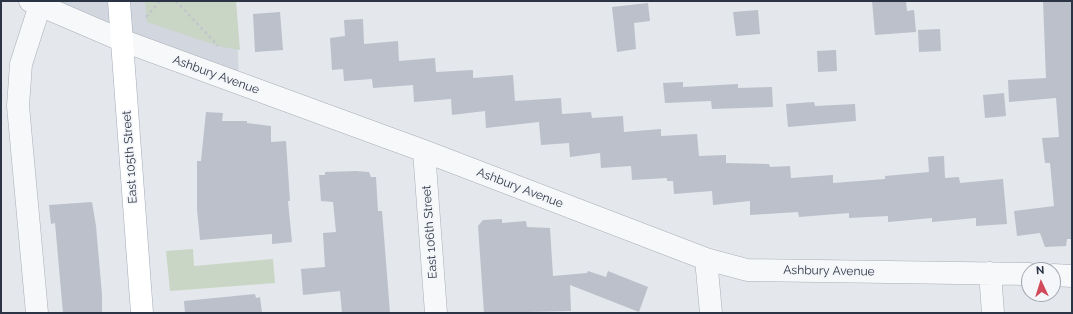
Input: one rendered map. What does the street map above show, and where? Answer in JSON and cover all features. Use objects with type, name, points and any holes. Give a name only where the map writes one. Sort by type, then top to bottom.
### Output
[{"type":"main road","name":"East 105th Street","points":[[119,1],[142,313]]},
{"type":"street","name":"Ashbury Avenue","points":[[35,3],[121,40],[424,151],[706,259],[747,270],[1021,274]]},
{"type":"street","points":[[35,3],[21,64],[18,106],[37,313]]},
{"type":"street","name":"East 106th Street","points":[[424,151],[436,313]]},
{"type":"street","points":[[706,259],[711,313]]},
{"type":"street","points":[[990,273],[993,313]]},
{"type":"street","points":[[1061,275],[1072,276]]},
{"type":"path","points":[[146,17],[160,1]]},
{"type":"path","points":[[176,1],[218,46]]},
{"type":"shaded area","points":[[30,1],[236,1],[239,83]]},
{"type":"green space","points":[[145,1],[236,1],[240,50],[218,46],[147,22]]},
{"type":"green space","points":[[193,249],[194,266],[273,259],[275,283],[170,291],[166,251]]},
{"type":"building","points":[[872,1],[906,1],[907,11],[914,10],[916,32],[875,35]]},
{"type":"building","points":[[1043,1],[1072,1],[1072,239],[1067,239],[1066,246],[1045,247],[1040,233],[1017,236],[1014,211],[1054,206],[1050,163],[1045,163],[1042,138],[1059,137],[1056,98],[1009,102],[1008,80],[1046,78]]},
{"type":"building","points":[[648,3],[650,21],[634,23],[636,49],[617,52],[612,7]]},
{"type":"building","points":[[758,10],[760,34],[736,36],[733,12]]},
{"type":"building","points":[[280,12],[283,50],[255,52],[253,14]]},
{"type":"building","points":[[363,19],[364,44],[398,41],[399,61],[435,58],[436,72],[473,70],[473,78],[513,75],[515,101],[561,98],[562,114],[591,112],[592,118],[623,116],[624,132],[661,129],[661,136],[697,134],[699,156],[726,155],[726,163],[769,164],[770,167],[790,166],[791,178],[833,175],[833,183],[885,179],[885,176],[929,172],[928,157],[944,156],[945,178],[959,177],[960,183],[1003,179],[1007,224],[976,226],[976,218],[932,222],[932,218],[888,222],[888,216],[849,218],[849,213],[799,217],[798,212],[750,215],[750,201],[713,205],[712,191],[674,194],[673,181],[667,181],[667,178],[632,180],[631,166],[601,168],[600,153],[570,157],[569,143],[541,145],[539,122],[486,128],[485,111],[452,115],[451,99],[414,102],[413,85],[373,88],[372,79],[344,81],[343,69],[332,70],[330,38],[345,36],[344,20]]},
{"type":"building","points":[[940,29],[941,51],[919,52],[918,30]]},
{"type":"building","points":[[836,50],[837,71],[818,72],[817,51]]},
{"type":"building","points":[[683,82],[683,87],[738,84],[738,88],[772,87],[773,107],[712,109],[711,101],[665,103],[663,83]]},
{"type":"building","points":[[1004,93],[1006,116],[985,118],[983,95]]},
{"type":"building","points":[[814,102],[815,106],[855,104],[856,121],[788,127],[786,104]]},
{"type":"building","points":[[206,112],[223,113],[222,121],[247,121],[247,123],[271,126],[271,142],[286,141],[290,201],[288,201],[292,242],[272,244],[272,234],[200,240],[197,209],[197,161],[201,161]]},
{"type":"building","points":[[325,172],[369,172],[371,177],[376,177],[378,211],[382,211],[390,313],[342,313],[340,291],[303,295],[301,269],[325,267],[323,233],[336,232],[333,202],[321,201],[319,175],[325,175]]},
{"type":"building","points":[[92,202],[96,226],[102,295],[102,313],[63,313],[55,223],[51,224],[49,205]]},
{"type":"building","points":[[502,219],[502,223],[526,221],[527,227],[550,228],[553,276],[587,273],[588,271],[606,277],[608,271],[648,287],[639,312],[570,285],[571,311],[484,313],[478,226],[483,220]]},
{"type":"building","points":[[255,294],[256,298],[260,297],[262,313],[185,313],[184,301]]}]
